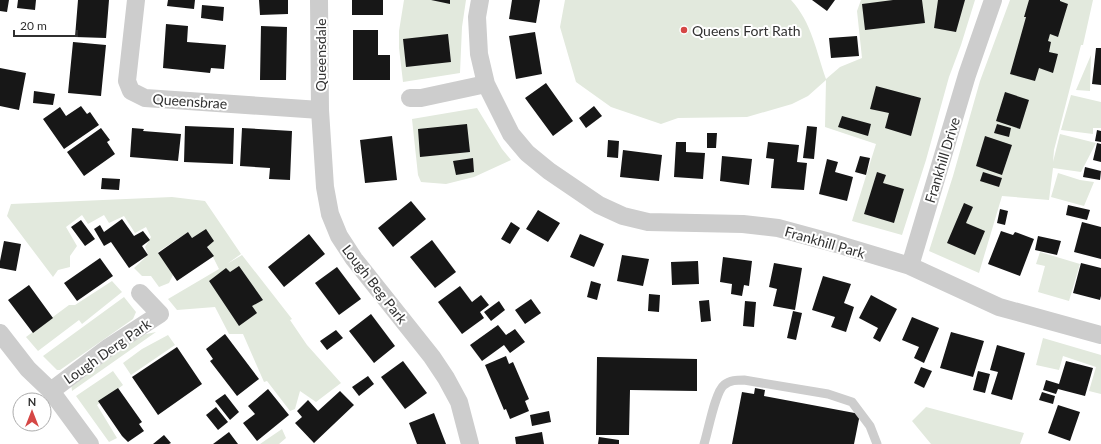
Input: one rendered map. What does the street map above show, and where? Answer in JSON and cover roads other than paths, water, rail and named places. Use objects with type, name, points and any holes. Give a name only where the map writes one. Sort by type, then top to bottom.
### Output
[{"type":"street","name":"Queensbrae","points":[[136,0],[127,81],[131,92],[145,98],[320,110]]},
{"type":"street","name":"Queensdale","points":[[319,0],[320,110]]},
{"type":"street","name":"Frankhill Park","points":[[480,0],[477,16],[479,54],[486,84],[511,134],[527,153],[549,171],[599,205],[623,216],[648,222],[743,224],[778,228],[910,266],[999,306],[1101,335]]},
{"type":"street","name":"Frankhill Drive","points":[[910,266],[974,54],[993,0]]},
{"type":"street","points":[[410,98],[421,98],[486,84]]},
{"type":"street","name":"Lough Beg Park","points":[[320,110],[326,194],[330,214],[339,236],[354,260],[432,357],[446,378],[458,402],[470,444]]},
{"type":"street","name":"Lough Derg Park","points":[[51,391],[109,347],[160,314],[140,293]]},
{"type":"street","points":[[0,333],[28,369],[51,391],[90,444]]},
{"type":"lane","points":[[704,444],[716,398],[723,386],[731,381],[744,380],[828,394],[852,402],[870,426],[877,444]]},
{"type":"place","name":"Queens Fort Rath","points":[[684,30]]}]
